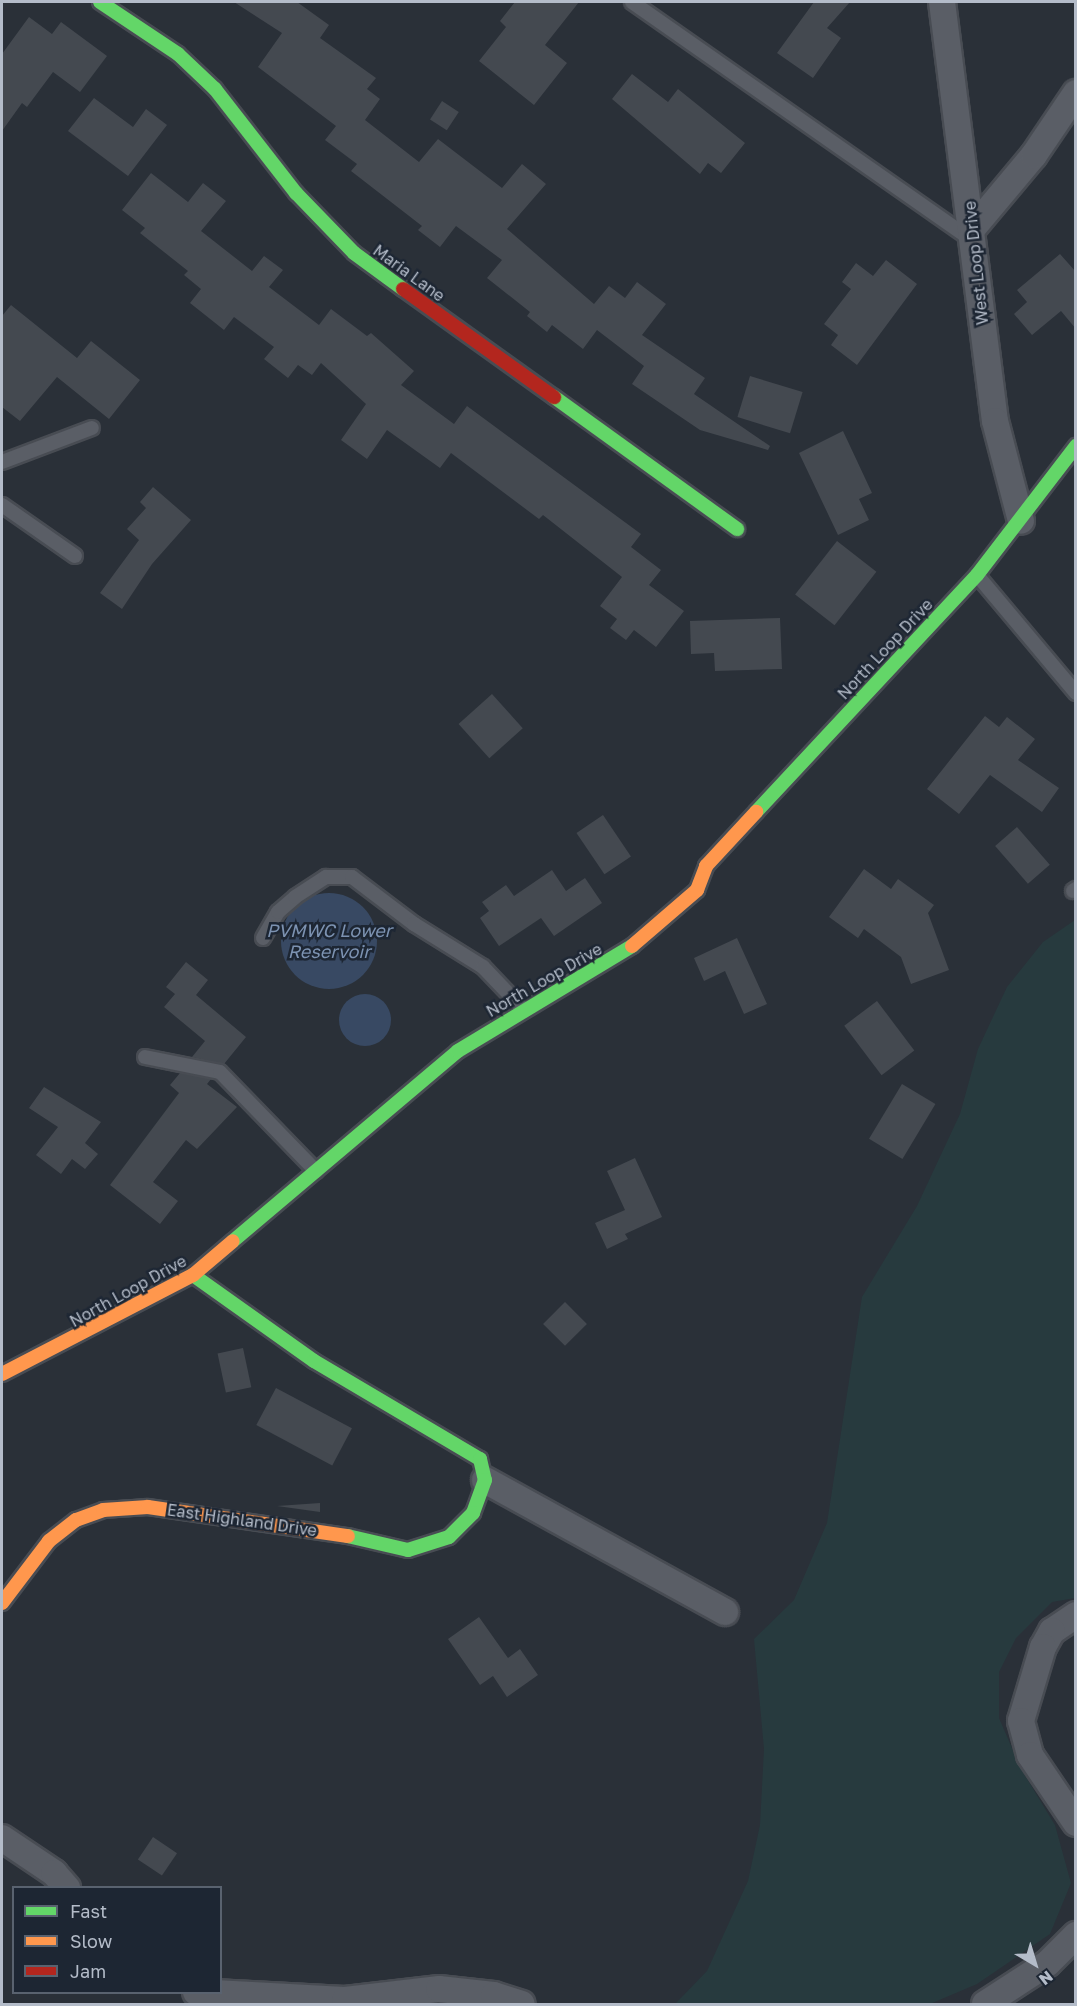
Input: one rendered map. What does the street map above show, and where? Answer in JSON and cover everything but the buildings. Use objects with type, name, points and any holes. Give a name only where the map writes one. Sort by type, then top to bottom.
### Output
[{"type":"street","name":"Maria Lane","points":[[100,2],[178,54],[215,89],[296,193],[354,253],[738,529]]},
{"type":"street","name":"West Loop Drive","points":[[942,2],[974,234],[995,421],[1021,521]]},
{"type":"street","points":[[974,234],[1034,155],[1076,93]]},
{"type":"street","name":"North Loop Drive","points":[[2,1374],[88,1333],[193,1275],[317,1173],[458,1050],[524,1010],[588,976],[682,906],[697,890],[706,867],[977,575],[1021,521],[1076,446]]},
{"type":"street","points":[[193,1275],[314,1361],[455,1437],[480,1459],[485,1480],[725,1612]]},
{"type":"street","name":"East Highland Drive","points":[[2,1603],[49,1541],[76,1520],[103,1510],[148,1507],[334,1533],[408,1550],[449,1537],[469,1520],[485,1480]]},
{"type":"street","points":[[1076,1615],[1052,1631],[1043,1647],[1022,1721],[1030,1755],[1076,1823]]},
{"type":"street","points":[[2,1838],[54,1872],[66,1886]]},
{"type":"street","points":[[985,2004],[1048,1963],[1076,1935]]},
{"type":"street","points":[[222,1994],[347,2002],[439,1989],[522,2004]]},
{"type":"lane","points":[[632,2],[974,234]]},
{"type":"lane","points":[[2,462],[92,428]]},
{"type":"lane","points":[[2,505],[75,556]]},
{"type":"lane","points":[[977,575],[1076,693]]},
{"type":"lane","points":[[263,938],[278,912],[295,897],[326,877],[352,877],[483,967],[524,1010]]},
{"type":"lane","points":[[145,1057],[220,1072],[317,1173]]},
{"type":"green space","points":[[1075,920],[1075,1598],[1052,1602],[1016,1638],[999,1672],[999,1718],[1021,1769],[1055,1825],[1071,1883],[1050,1934],[977,1984],[930,2004],[675,2004],[707,1971],[748,1881],[760,1825],[764,1749],[754,1639],[794,1600],[827,1523],[862,1297],[917,1206],[960,1114],[978,1049],[1007,987],[1043,942]]},
{"type":"water","name":"PVMWC Lower Reservoir","points":[[329,893],[347,897],[363,907],[373,923],[377,941],[373,959],[363,975],[347,985],[329,989],[311,985],[295,975],[285,959],[281,941],[285,923],[295,907],[311,897]]},
{"type":"water","points":[[365,994],[375,996],[383,1002],[389,1010],[391,1020],[389,1030],[383,1038],[375,1044],[365,1046],[355,1044],[347,1038],[341,1030],[339,1020],[341,1010],[347,1002],[355,996]]},
{"type":"traffic: fast","points":[[100,2],[178,54],[215,89],[296,193],[354,253],[403,289]]},
{"type":"traffic: fast","points":[[554,397],[737,529]]},
{"type":"traffic: fast","points":[[756,812],[977,575],[1076,446]]},
{"type":"traffic: fast","points":[[233,1241],[458,1051],[632,946]]},
{"type":"traffic: fast","points":[[193,1275],[314,1361],[480,1459],[485,1480],[473,1513],[449,1537],[408,1550],[348,1536]]},
{"type":"traffic: slow","points":[[632,946],[697,890],[706,866],[756,812]]},
{"type":"traffic: slow","points":[[2,1374],[193,1275],[233,1241]]},
{"type":"traffic: slow","points":[[2,1603],[49,1541],[76,1520],[103,1510],[148,1507],[348,1536]]},
{"type":"traffic: jam","points":[[403,289],[554,397]]}]
